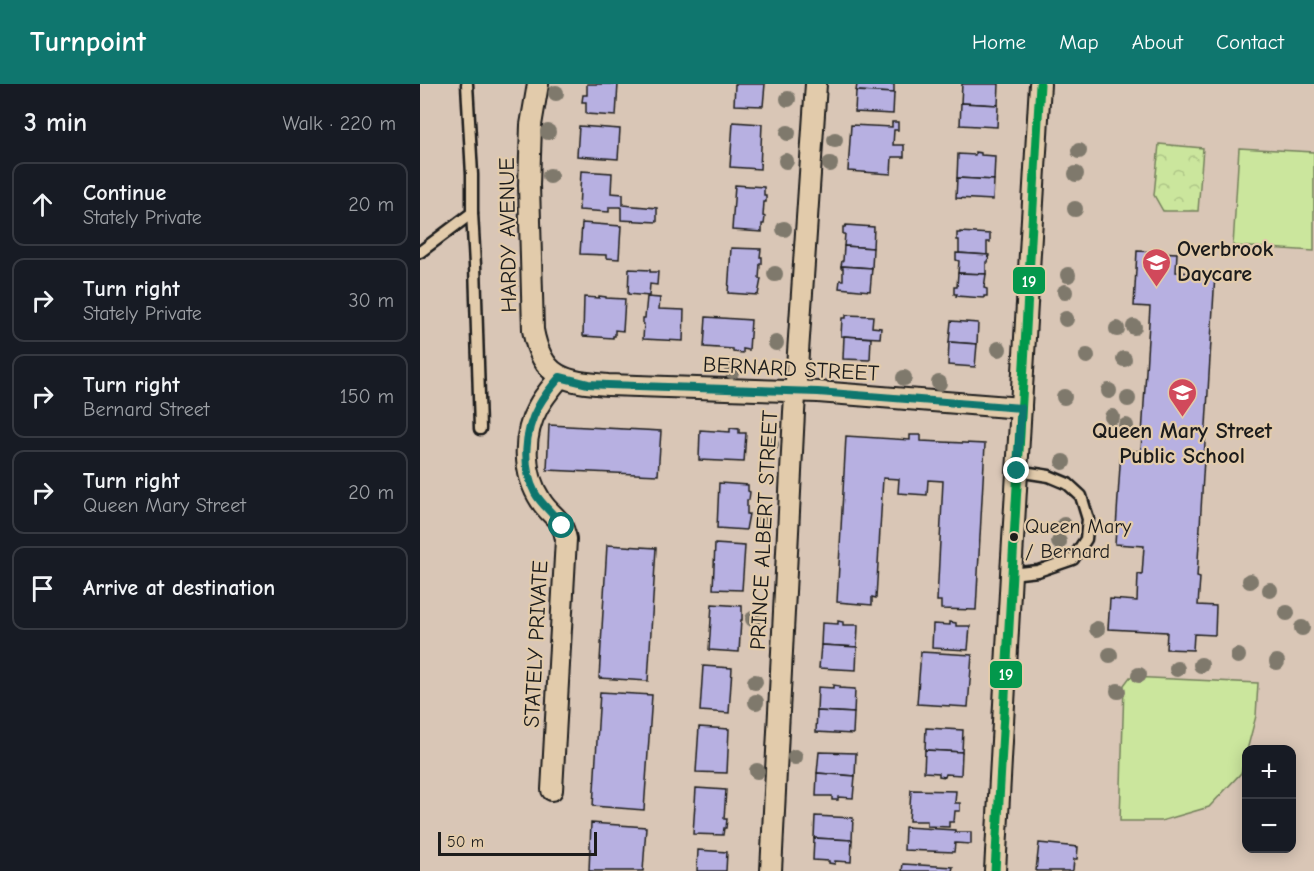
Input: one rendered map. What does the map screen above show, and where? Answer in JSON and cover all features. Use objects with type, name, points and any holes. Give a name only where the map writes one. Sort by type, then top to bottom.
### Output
[{"type":"street","name":"HARDY AVENUE","points":[[538,84],[531,125],[529,185],[533,330],[536,347],[542,359],[550,370],[560,377]]},
{"type":"street","name":"PRINCE ALBERT STREET","points":[[771,871],[796,392],[816,84]]},
{"type":"street","points":[[996,871],[1040,84]]},
{"type":"street","name":"BERNARD STREET","points":[[560,377],[588,384],[840,394],[1021,408]]},
{"type":"street","name":"STATELY PRIVATE","points":[[552,790],[566,539],[560,522],[536,494],[526,463],[527,442],[536,409],[560,377]]},
{"type":"lane","points":[[467,84],[480,429]]},
{"type":"lane","points":[[420,252],[472,213]]},
{"type":"lane","points":[[1011,574],[1038,572],[1072,559],[1086,539],[1088,519],[1081,496],[1068,484],[1049,476],[1017,471]]},
{"type":"green space","points":[[1159,144],[1203,148],[1198,211],[1163,211],[1154,195]]},
{"type":"green space","points":[[1239,148],[1314,152],[1314,251],[1233,246]]},
{"type":"green space","points":[[1130,677],[1258,683],[1256,716],[1248,745],[1242,745],[1241,773],[1209,807],[1161,821],[1120,821],[1124,685]]},
{"type":"building","points":[[587,84],[618,84],[616,116],[586,114],[586,102],[582,102],[583,95],[587,95]]},
{"type":"building","points":[[735,84],[765,84],[763,106],[734,105]]},
{"type":"building","points":[[857,84],[894,84],[894,93],[856,91]]},
{"type":"building","points":[[962,84],[999,84],[998,105],[961,103]]},
{"type":"building","points":[[856,91],[894,93],[893,114],[855,112]]},
{"type":"building","points":[[961,103],[998,105],[997,127],[960,125]]},
{"type":"building","points":[[733,122],[762,124],[760,169],[730,167]]},
{"type":"building","points":[[892,122],[898,122],[898,130],[894,130],[893,145],[904,145],[904,157],[892,157],[891,174],[848,171],[851,125],[892,127]]},
{"type":"building","points":[[579,126],[620,129],[618,159],[577,156]]},
{"type":"building","points":[[975,152],[995,156],[994,180],[957,178],[958,154],[975,155]]},
{"type":"building","points":[[581,171],[612,173],[611,193],[623,194],[623,205],[657,208],[657,222],[621,220],[621,207],[609,207],[609,212],[579,210]]},
{"type":"building","points":[[957,178],[994,180],[993,200],[956,198]]},
{"type":"building","points":[[735,185],[764,187],[766,202],[764,202],[763,216],[765,217],[762,232],[732,230]]},
{"type":"building","points":[[582,223],[621,226],[619,259],[606,258],[606,255],[580,254]]},
{"type":"building","points":[[846,225],[874,227],[873,248],[844,246],[843,227]]},
{"type":"building","points":[[957,233],[990,234],[990,242],[987,242],[987,255],[959,253]]},
{"type":"building","points":[[844,246],[873,248],[872,268],[841,266]]},
{"type":"building","points":[[731,248],[761,249],[762,264],[760,264],[759,279],[761,279],[758,295],[728,293]]},
{"type":"building","points":[[1137,251],[1177,253],[1176,272],[1215,274],[1197,577],[1200,578],[1198,605],[1216,606],[1215,635],[1194,634],[1193,650],[1166,649],[1167,632],[1108,629],[1110,599],[1137,601],[1138,574],[1142,575],[1144,546],[1115,544],[1121,450],[1141,451],[1150,307],[1134,306]]},
{"type":"building","points":[[956,253],[989,255],[988,262],[986,262],[986,274],[958,273],[959,261],[956,260]]},
{"type":"building","points":[[841,266],[872,268],[870,291],[839,288],[840,280],[843,280]]},
{"type":"building","points":[[629,269],[658,272],[657,285],[650,284],[649,296],[628,294]]},
{"type":"building","points":[[958,273],[986,274],[984,288],[987,289],[987,296],[984,298],[956,296],[954,287],[957,287]]},
{"type":"building","points":[[599,296],[625,299],[623,331],[615,330],[613,338],[583,336],[584,297],[599,298]]},
{"type":"building","points":[[647,297],[660,298],[659,309],[684,310],[683,341],[643,339],[643,318],[645,318]]},
{"type":"building","points":[[846,315],[873,316],[872,327],[881,328],[880,338],[841,336],[842,318],[846,318]]},
{"type":"building","points":[[706,317],[751,320],[749,350],[743,349],[743,353],[733,352],[733,349],[704,347]]},
{"type":"building","points":[[951,321],[978,323],[977,344],[949,342]]},
{"type":"building","points":[[844,336],[871,338],[870,360],[843,359]]},
{"type":"building","points":[[949,342],[977,344],[975,367],[948,365]]},
{"type":"building","points":[[549,425],[661,431],[658,475],[547,470]]},
{"type":"building","points":[[730,428],[739,429],[739,433],[746,433],[744,462],[699,460],[700,430],[730,432]]},
{"type":"building","points":[[910,435],[921,435],[921,441],[985,444],[976,610],[941,609],[941,601],[937,601],[943,481],[928,480],[927,495],[898,493],[899,479],[883,478],[876,598],[872,597],[872,605],[837,602],[846,436],[910,440]]},
{"type":"building","points":[[719,483],[748,485],[750,492],[749,500],[747,500],[747,514],[749,514],[746,530],[717,528]]},
{"type":"building","points":[[715,544],[745,546],[742,590],[713,589]]},
{"type":"building","points":[[607,545],[656,548],[648,681],[599,678]]},
{"type":"building","points":[[712,604],[742,606],[739,652],[709,650]]},
{"type":"building","points":[[838,621],[843,622],[843,625],[858,625],[857,647],[821,645],[822,623],[838,624]]},
{"type":"building","points":[[950,622],[956,623],[956,626],[970,626],[968,650],[932,648],[933,624],[950,625]]},
{"type":"building","points":[[821,645],[857,647],[856,670],[819,668]]},
{"type":"building","points":[[921,652],[972,655],[968,707],[917,704]]},
{"type":"building","points":[[703,666],[732,668],[729,713],[700,711]]},
{"type":"building","points":[[833,685],[840,686],[839,688],[855,689],[854,713],[817,711],[818,687],[833,688]]},
{"type":"building","points":[[600,692],[652,695],[644,810],[593,806]]},
{"type":"building","points":[[817,711],[854,713],[853,734],[816,732]]},
{"type":"building","points":[[699,727],[729,729],[727,773],[696,772]]},
{"type":"building","points":[[926,728],[963,730],[962,752],[925,750]]},
{"type":"building","points":[[925,750],[962,752],[961,775],[946,774],[945,777],[939,776],[939,773],[924,772]]},
{"type":"building","points":[[819,752],[856,753],[855,776],[817,773]]},
{"type":"building","points":[[817,773],[855,776],[853,798],[838,797],[838,800],[832,800],[832,796],[816,796]]},
{"type":"building","points":[[696,788],[726,790],[724,819],[727,819],[723,835],[693,834]]},
{"type":"building","points":[[911,790],[956,791],[955,803],[960,803],[960,811],[955,811],[954,822],[949,822],[949,827],[927,826],[927,821],[909,821]]},
{"type":"building","points":[[815,816],[853,818],[852,840],[814,838]]},
{"type":"building","points":[[591,823],[646,827],[643,871],[589,871]]},
{"type":"building","points":[[905,827],[971,832],[971,844],[955,843],[954,852],[904,850]]},
{"type":"building","points":[[814,838],[852,840],[851,862],[835,861],[835,864],[829,861],[813,860]]},
{"type":"building","points":[[1039,843],[1078,847],[1073,870],[1036,871]]},
{"type":"building","points":[[698,850],[727,852],[726,871],[697,871]]},
{"type":"building","points":[[903,864],[953,867],[952,871],[902,871]]},
{"type":"transit line","name":"19","points":[[995,871],[1040,84]]},
{"type":"place","name":"Overbrook Daycare","points":[[1156,288]]},
{"type":"place","name":"Queen Mary Street Public School","points":[[1182,418]]},
{"type":"place","name":"Queen Mary / Bernard","points":[[1014,537]]},
{"type":"route","points":[[562,526],[536,494],[526,463],[527,442],[536,409],[560,377],[588,384],[818,392],[1021,408],[1017,471]]}]
